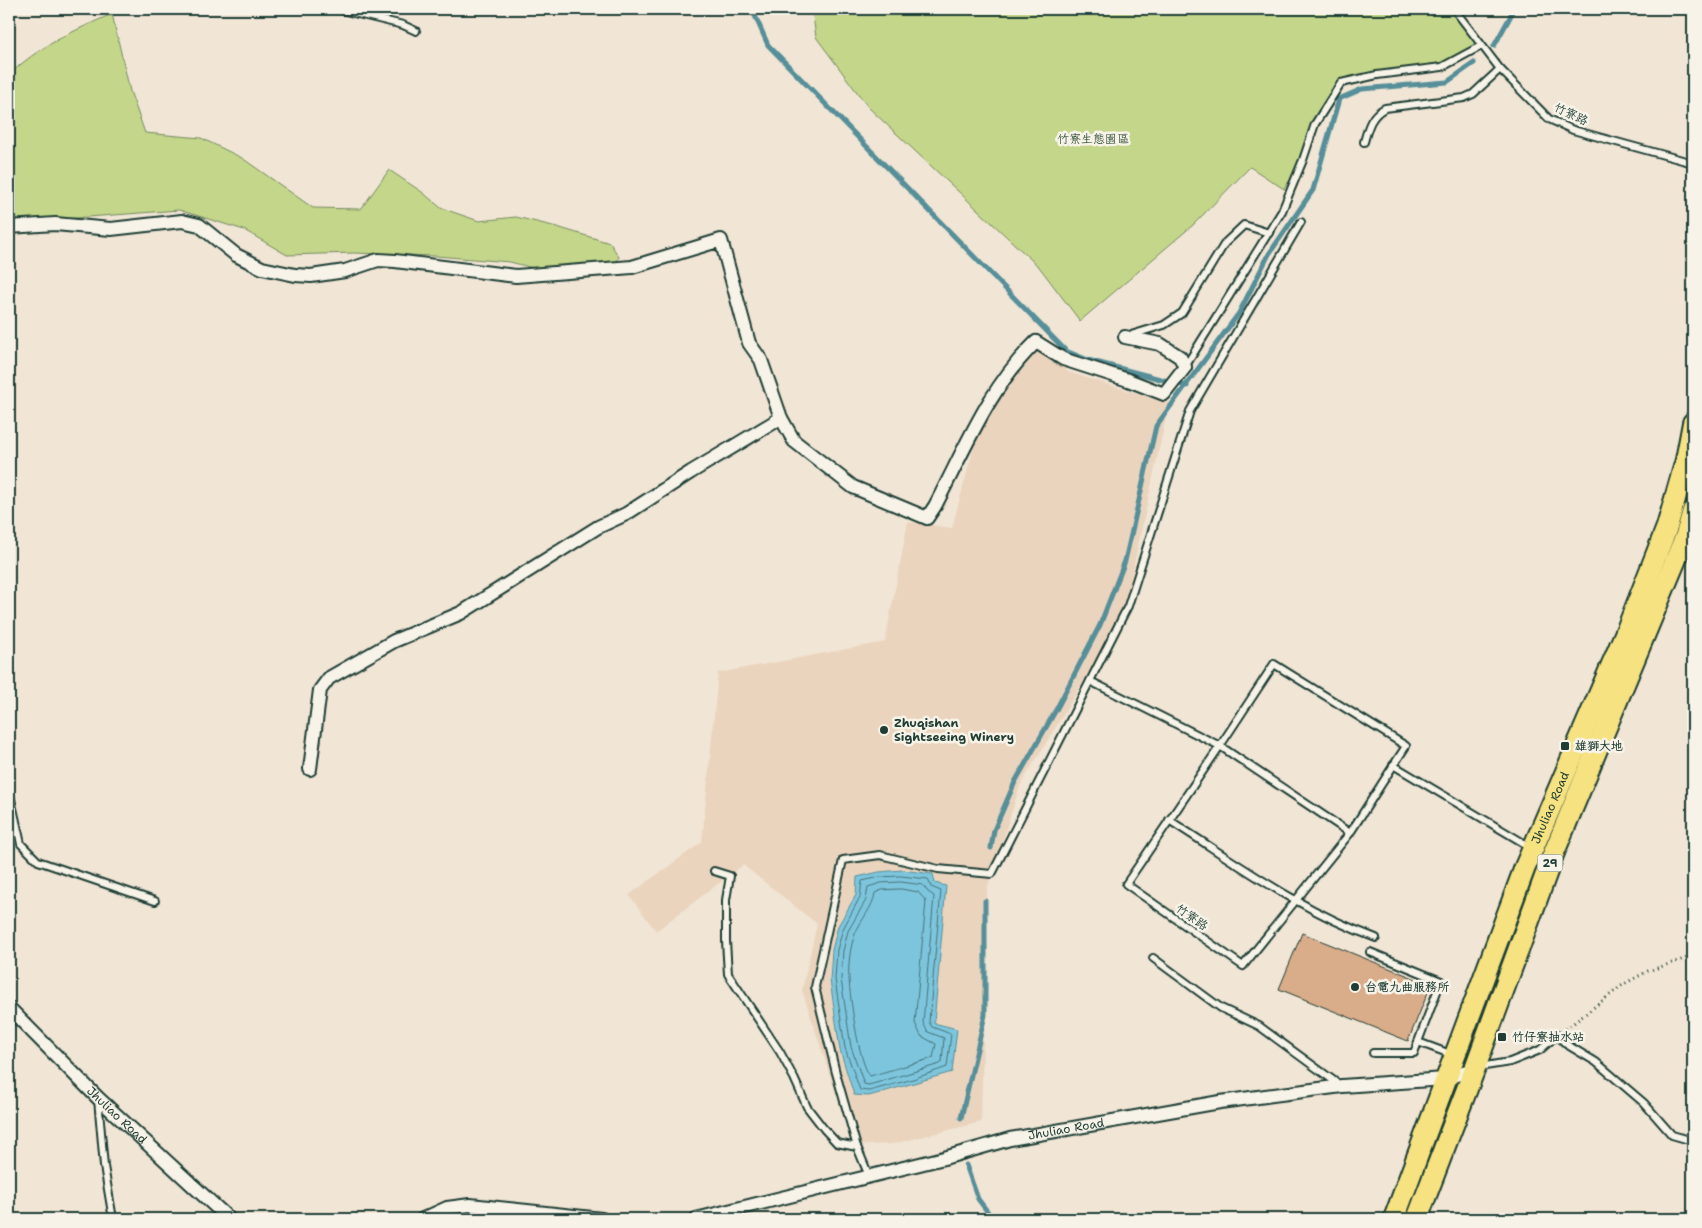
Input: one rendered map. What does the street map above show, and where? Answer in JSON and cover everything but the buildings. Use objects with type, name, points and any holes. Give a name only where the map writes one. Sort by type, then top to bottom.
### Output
[{"type":"main road","name":"Jhuliao Road","points":[[1417,1219],[1475,1068],[1543,852],[1667,527],[1686,460],[1693,423]]},
{"type":"main road","name":"Jhuliao Road","points":[[1394,1219],[1454,1055],[1543,852],[1686,536],[1693,511]]},
{"type":"street","points":[[9,227],[55,224],[111,229],[182,221],[199,225],[236,255],[262,268],[310,276],[345,271],[378,260],[516,276],[632,267],[721,240],[750,343],[762,360],[781,418],[794,441],[853,487],[927,518],[936,506],[989,401],[1003,379],[1036,342],[1063,358],[1164,394],[1185,368],[1180,357],[1160,344],[1124,337]]},
{"type":"street","points":[[310,769],[320,690],[329,678],[394,641],[461,612],[598,527],[626,514],[781,418]]},
{"type":"street","name":"Jhuliao Road","points":[[9,1008],[98,1098],[229,1219]]},
{"type":"street","name":"Jhuliao Road","points":[[696,1219],[944,1158],[1010,1139],[1220,1102],[1342,1086],[1445,1079],[1475,1068]]},
{"type":"street","points":[[423,1219],[447,1208],[470,1204],[602,1219]]},
{"type":"lane","points":[[337,9],[403,25],[416,31]]},
{"type":"lane","name":"竹寮路","points":[[1454,9],[1500,68],[1550,119],[1573,130],[1693,163]]},
{"type":"lane","points":[[1185,368],[1282,211],[1303,160],[1315,124],[1341,83],[1377,75],[1442,67],[1481,46]]},
{"type":"lane","points":[[1364,142],[1369,124],[1376,112],[1385,108],[1464,98],[1473,94],[1500,68]]},
{"type":"lane","points":[[869,1176],[857,1147],[815,988],[843,860],[880,855],[938,869],[992,874],[1128,606],[1190,411],[1301,222]]},
{"type":"lane","points":[[1124,337],[1164,326],[1182,313],[1225,244],[1244,225],[1269,233]]},
{"type":"lane","name":"竹寮路","points":[[1274,664],[1406,746],[1350,833],[1243,966],[1126,884],[1220,746],[1274,664]]},
{"type":"lane","points":[[1090,681],[1220,746],[1350,833]]},
{"type":"lane","points":[[1393,765],[1543,852]]},
{"type":"lane","points":[[9,790],[21,844],[38,861],[155,900]]},
{"type":"lane","points":[[1169,820],[1296,900],[1348,928],[1376,938]]},
{"type":"lane","points":[[714,871],[730,876],[726,900],[728,974],[780,1052],[807,1107],[818,1122],[838,1143],[857,1147]]},
{"type":"lane","points":[[1370,952],[1441,980],[1414,1053],[1373,1053]]},
{"type":"lane","points":[[1153,958],[1221,1008],[1259,1026],[1342,1086]]},
{"type":"lane","points":[[1475,1068],[1510,1062],[1540,1050],[1557,1036],[1566,1044],[1596,1062],[1644,1103],[1672,1135],[1693,1141]]},
{"type":"lane","points":[[1418,1042],[1454,1055]]},
{"type":"lane","points":[[98,1098],[104,1166],[114,1219]]},
{"type":"path","points":[[1557,1036],[1624,984],[1648,971],[1693,956]]},
{"type":"shaded area","name":"Zhuqishan Sightseeing Winery","points":[[1042,343],[1068,372],[1169,403],[1123,616],[1020,786],[987,889],[981,1122],[893,1144],[853,1146],[802,990],[817,924],[743,865],[656,931],[629,895],[702,842],[718,673],[885,642],[908,522],[952,528],[983,413]]},
{"type":"green space","name":"竹寮生態園區","points":[[812,9],[1452,9],[1476,45],[1442,67],[1341,83],[1315,124],[1303,160],[1284,189],[1250,167],[1193,225],[1080,321],[1040,268],[868,107],[816,37]]},
{"type":"green space","points":[[112,14],[130,91],[145,133],[201,138],[242,158],[313,208],[361,209],[389,170],[422,192],[441,208],[479,221],[516,217],[610,243],[619,257],[613,270],[565,276],[510,262],[436,256],[354,253],[287,255],[244,230],[179,210],[62,219],[9,219],[9,75],[44,48]]},
{"type":"water","points":[[902,870],[933,874],[935,883],[946,886],[934,1023],[957,1029],[952,1072],[869,1096],[854,1095],[840,1050],[830,980],[832,950],[838,926],[856,895],[857,877],[879,872]]},
{"type":"waterway","points":[[752,9],[768,45],[1066,351],[1088,360],[1187,386]]},
{"type":"waterway","points":[[1494,46],[1513,9]]},
{"type":"waterway","points":[[991,848],[994,830],[1015,782],[1057,708],[1100,625],[1125,561],[1156,426],[1239,313],[1269,254],[1313,190],[1339,99],[1362,89],[1447,82],[1474,63]]},
{"type":"waterway","points":[[961,1118],[985,1015],[985,901]]},
{"type":"waterway","points":[[966,1165],[978,1199],[993,1219]]},
{"type":"place","name":"Zhuqishan Sightseeing Winery","points":[[884,730]]},
{"type":"place","name":"雄獅大地","points":[[1565,746]]},
{"type":"place","name":"台電九曲服務所","points":[[1355,987]]},
{"type":"place","name":"竹仔寮抽水站","points":[[1502,1037]]}]
